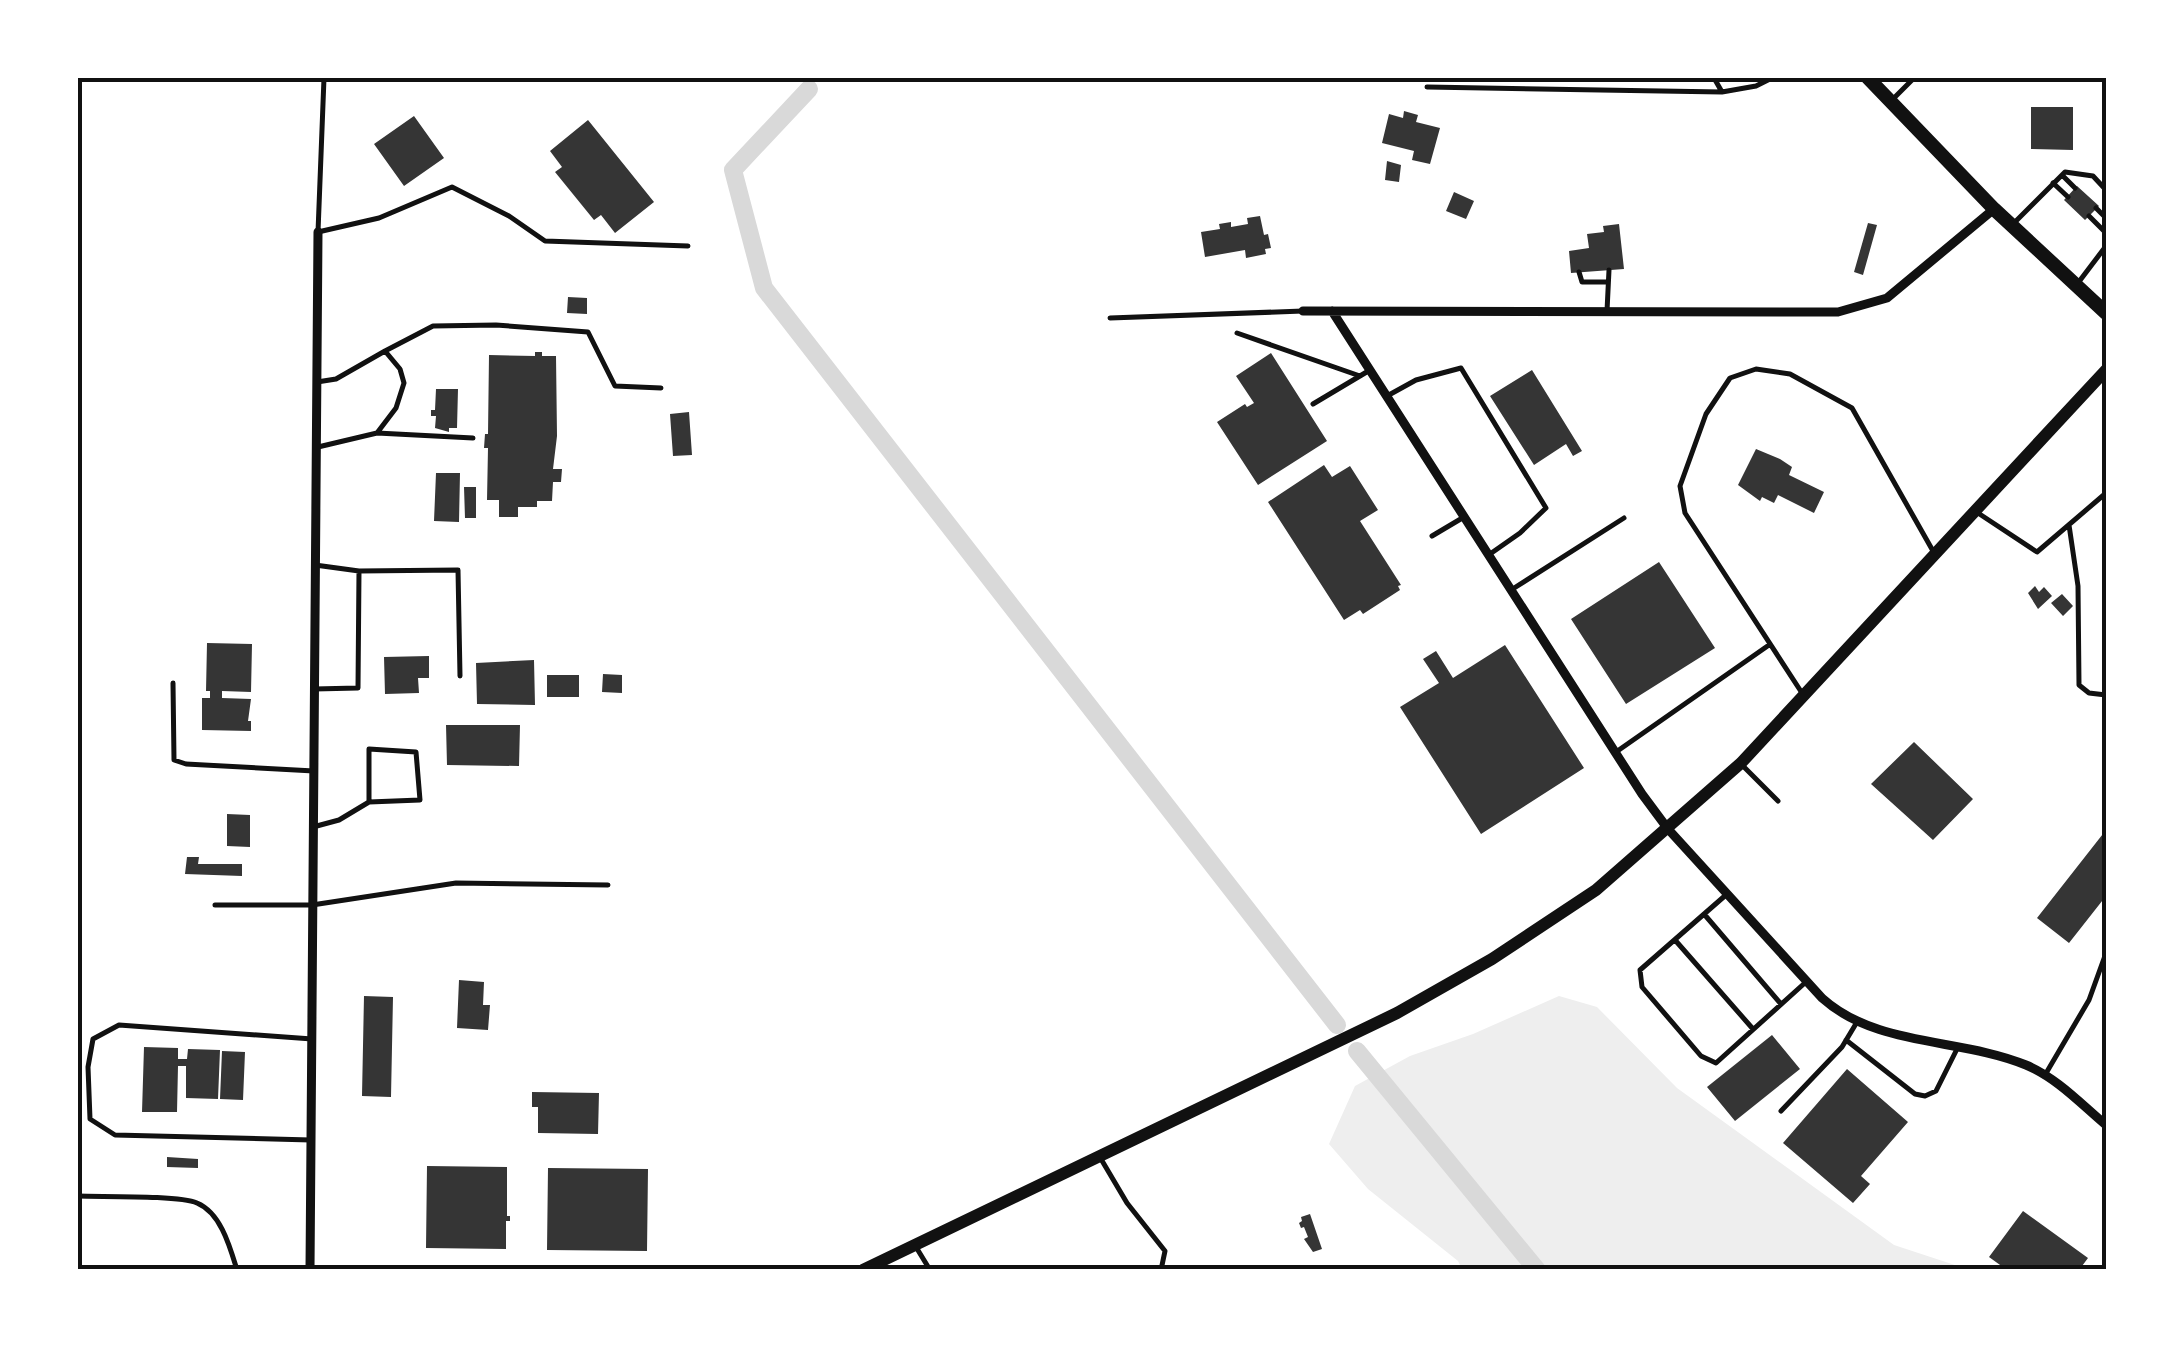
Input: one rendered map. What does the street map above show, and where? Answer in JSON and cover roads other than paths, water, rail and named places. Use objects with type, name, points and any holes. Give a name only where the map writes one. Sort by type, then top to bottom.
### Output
[{"type":"main road","points":[[1868,78],[1994,209],[2106,313]]},
{"type":"main road","points":[[863,1270],[1397,1013],[1492,959],[1596,890],[1741,764],[2106,370]]},
{"type":"street","points":[[1302,311],[1818,313],[1873,304],[1898,290],[1994,209]]},
{"type":"street","points":[[310,1270],[318,232]]},
{"type":"street","points":[[1332,311],[1365,373],[1387,396],[1668,829],[1807,982],[1836,1011],[1857,1022],[2014,1060],[2045,1075],[2106,1125]]},
{"type":"lane","points":[[324,78],[318,232],[379,218],[452,187],[509,216],[545,241],[688,246]]},
{"type":"lane","points":[[1714,78],[1722,92]]},
{"type":"lane","points":[[1427,87],[1722,92],[1756,86],[1772,78]]},
{"type":"lane","points":[[1890,102],[1914,78]]},
{"type":"lane","points":[[2012,226],[2064,172],[2093,176],[2106,190]]},
{"type":"lane","points":[[2062,175],[2075,188]]},
{"type":"lane","points":[[2053,183],[2068,197]]},
{"type":"lane","points":[[2096,208],[2106,218]]},
{"type":"lane","points":[[2089,216],[2106,233]]},
{"type":"lane","points":[[2076,286],[2106,246]]},
{"type":"lane","points":[[1607,311],[1609,270]]},
{"type":"lane","points":[[1579,272],[1582,282],[1608,282]]},
{"type":"lane","points":[[1110,318],[1302,311]]},
{"type":"lane","points":[[316,382],[336,379],[432,326],[496,325],[588,332],[615,386],[661,388]]},
{"type":"lane","points":[[1237,333],[1365,373]]},
{"type":"lane","points":[[377,433],[396,408],[404,382],[400,369],[386,351]]},
{"type":"lane","points":[[1387,396],[1416,380],[1460,368],[1546,508],[1489,555]]},
{"type":"lane","points":[[1804,696],[1685,513],[1680,486],[1706,414],[1730,378],[1756,369],[1790,374],[1852,408],[1935,555]]},
{"type":"lane","points":[[1314,404],[1365,373]]},
{"type":"lane","points":[[316,448],[377,433],[474,438]]},
{"type":"lane","points":[[1975,511],[2037,552],[2106,493]]},
{"type":"lane","points":[[1432,536],[1464,517]]},
{"type":"lane","points":[[1512,590],[1624,518]]},
{"type":"lane","points":[[2069,525],[2078,586],[2079,685],[2089,693],[2106,695]]},
{"type":"lane","points":[[315,565],[360,570],[458,570],[460,676]]},
{"type":"lane","points":[[314,689],[358,688],[360,570]]},
{"type":"lane","points":[[1616,752],[1769,645]]},
{"type":"lane","points":[[173,682],[174,760],[186,764],[314,771]]},
{"type":"lane","points":[[313,827],[339,820],[368,802],[420,800],[416,752],[370,749],[368,802]]},
{"type":"lane","points":[[1741,764],[1778,801]]},
{"type":"lane","points":[[215,905],[312,905],[456,883],[608,885]]},
{"type":"lane","points":[[1728,894],[1640,970],[1642,987],[1702,1056],[1716,1063],[1807,982]]},
{"type":"lane","points":[[1704,914],[1781,1004]]},
{"type":"lane","points":[[1675,940],[1753,1029]]},
{"type":"lane","points":[[2045,1075],[2089,1000],[2106,952]]},
{"type":"lane","points":[[1781,1111],[1846,1040],[1857,1022]]},
{"type":"lane","points":[[311,1140],[114,1136],[90,1119],[88,1067],[93,1038],[119,1025],[312,1039]]},
{"type":"lane","points":[[1846,1040],[1915,1094],[1925,1096],[1936,1092],[1958,1047]]},
{"type":"lane","points":[[1100,1157],[1127,1203],[1165,1251],[1160,1270]]},
{"type":"lane","points":[[78,1196],[197,1202],[221,1229],[237,1270]]},
{"type":"lane","points":[[78,1208],[78,1270]]},
{"type":"lane","points":[[914,1245],[930,1270]]},
{"type":"waterway","points":[[809,89],[733,170],[764,288],[1337,1025]]},
{"type":"waterway","points":[[1357,1051],[1537,1270]]}]
